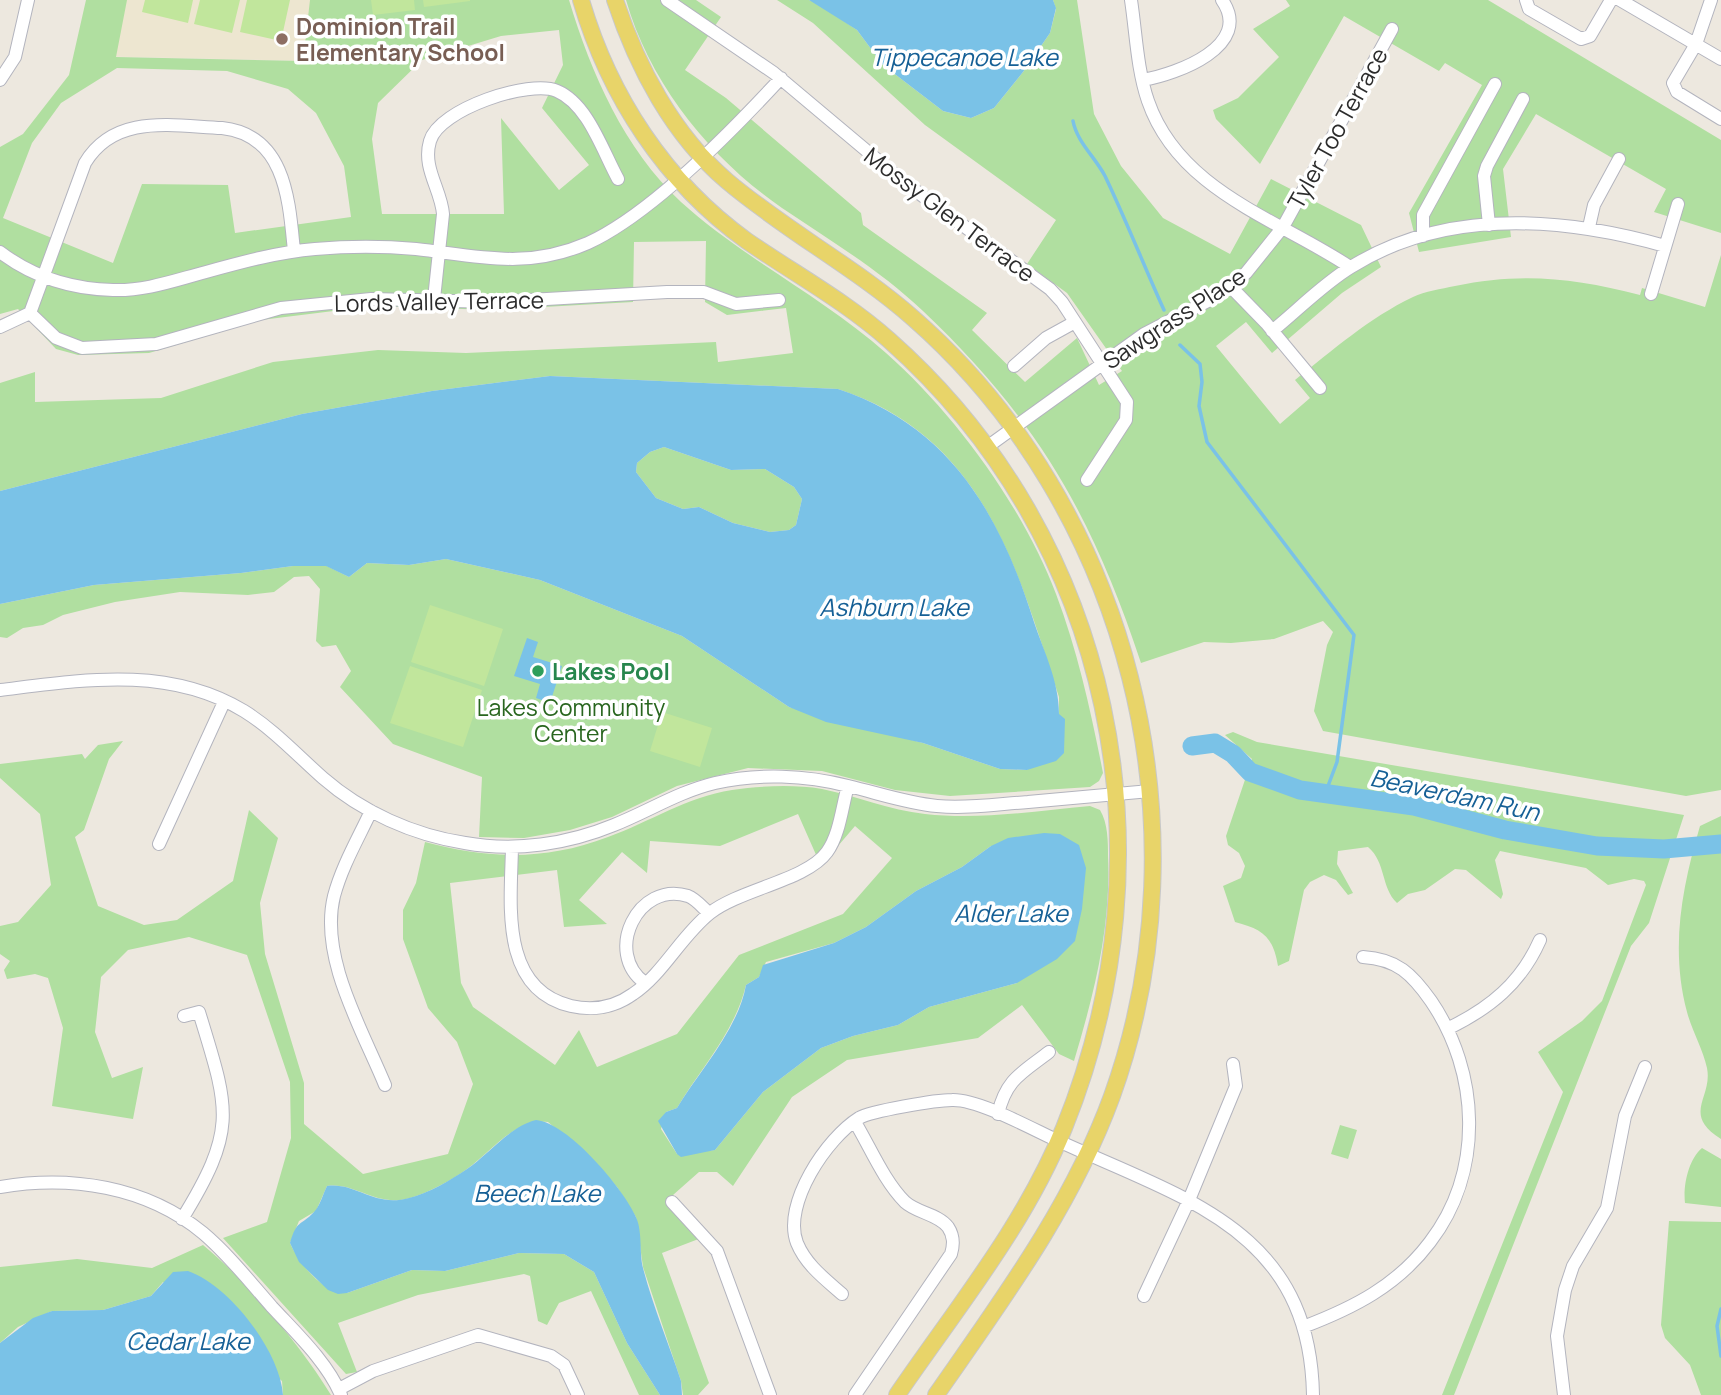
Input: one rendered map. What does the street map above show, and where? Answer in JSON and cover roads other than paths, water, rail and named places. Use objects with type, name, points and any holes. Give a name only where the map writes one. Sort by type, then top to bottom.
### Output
[{"type":"main road","points":[[581,0],[595,43],[619,95],[645,137],[677,178],[749,242],[831,294],[889,340],[916,365],[987,447],[1031,516],[1067,588],[1098,681],[1116,794],[1118,895],[1109,972],[1094,1039],[1058,1141],[1018,1216],[897,1395]]},
{"type":"main road","points":[[615,0],[646,76],[701,156],[726,180],[771,215],[854,271],[914,318],[993,397],[1058,495],[1077,532],[1117,626],[1135,693],[1150,791],[1153,869],[1151,924],[1143,979],[1112,1094],[1087,1155],[1043,1238],[936,1395]]},
{"type":"street","points":[[0,80],[15,57],[28,0]]},
{"type":"street","name":"Mossy Glen Terrace","points":[[667,0],[781,78],[905,183],[1050,289],[1123,394],[1128,411],[1126,420],[1087,480]]},
{"type":"street","points":[[1131,0],[1143,80],[1159,125],[1193,172],[1213,187],[1350,267]]},
{"type":"street","points":[[1143,80],[1160,77],[1206,56],[1222,43],[1230,26],[1227,8],[1222,0]]},
{"type":"street","points":[[1526,0],[1529,9],[1581,39],[1590,36],[1611,0]]},
{"type":"street","points":[[1620,0],[1721,59]]},
{"type":"street","points":[[1711,0],[1696,44],[1673,83],[1674,89],[1721,119]]},
{"type":"street","name":"Tyler Too Terrace","points":[[1283,227],[1392,29]]},
{"type":"street","points":[[0,252],[45,277],[81,288],[142,289],[294,251],[373,247],[439,252],[491,260],[568,250],[626,221],[747,115],[781,78]]},
{"type":"street","points":[[1423,236],[1423,215],[1495,84]]},
{"type":"street","points":[[434,299],[443,214],[442,202],[429,170],[430,141],[436,127],[462,108],[531,89],[557,91],[582,113],[618,179]]},
{"type":"street","points":[[1489,225],[1484,176],[1486,166],[1524,99]]},
{"type":"street","points":[[0,327],[30,313],[45,277],[79,174],[91,152],[120,131],[146,124],[235,129],[266,149],[285,180],[294,251]]},
{"type":"street","points":[[1589,227],[1594,205],[1619,159]]},
{"type":"street","points":[[1651,294],[1678,204]]},
{"type":"street","points":[[1272,331],[1350,267],[1386,249],[1423,236],[1489,225],[1549,223],[1589,227],[1665,246]]},
{"type":"street","name":"Sawgrass Place","points":[[987,447],[1144,334],[1230,286],[1259,260],[1283,227]]},
{"type":"street","points":[[1230,286],[1320,388]]},
{"type":"street","name":"Lords Valley Terrace","points":[[30,313],[56,338],[73,346],[137,346],[156,344],[281,308],[370,299],[495,302],[704,292],[736,304],[779,300]]},
{"type":"street","points":[[1014,366],[1046,338],[1075,322]]},
{"type":"street","points":[[0,690],[91,679],[136,678],[190,688],[224,702],[261,724],[324,779],[371,811],[437,838],[512,847],[574,839],[615,825],[682,793],[715,783],[790,777],[848,786],[906,802],[964,807],[1150,791]]},
{"type":"street","points":[[159,844],[224,702]]},
{"type":"street","points":[[512,847],[511,918],[520,964],[536,987],[559,1002],[586,1008],[622,1001],[645,983],[709,913],[731,899],[806,869],[821,858],[835,835],[848,786]]},
{"type":"street","points":[[371,811],[339,881],[331,916],[331,934],[338,970],[385,1085]]},
{"type":"street","points":[[645,983],[632,974],[629,965],[626,931],[630,923],[656,895],[689,897],[709,913]]},
{"type":"street","points":[[1448,1028],[1473,1016],[1503,994],[1527,965],[1540,940]]},
{"type":"street","points":[[1303,1327],[1347,1310],[1393,1281],[1431,1242],[1449,1211],[1464,1165],[1469,1110],[1461,1063],[1448,1028],[1428,997],[1403,969],[1386,958],[1363,957]]},
{"type":"street","points":[[182,1219],[215,1162],[224,1123],[221,1084],[198,1012],[184,1016]]},
{"type":"street","points":[[998,1114],[1004,1091],[1010,1082],[1049,1052]]},
{"type":"street","points":[[1144,1296],[1189,1200],[1236,1086],[1233,1064]]},
{"type":"street","points":[[1564,1395],[1557,1336],[1565,1290],[1573,1266],[1607,1209],[1625,1116],[1645,1067]]},
{"type":"street","points":[[842,1294],[802,1253],[796,1240],[794,1212],[803,1188],[842,1130],[871,1114],[950,1100],[973,1103],[1189,1200],[1225,1221],[1253,1245],[1277,1274],[1303,1327],[1310,1359],[1312,1395]]},
{"type":"street","points":[[855,1122],[898,1194],[915,1209],[944,1224],[950,1230],[954,1246],[855,1395]]},
{"type":"street","points":[[0,1187],[38,1181],[85,1183],[141,1199],[182,1219],[219,1248],[306,1344],[340,1392],[384,1367],[478,1335],[551,1356],[564,1365],[578,1395]]},
{"type":"street","points":[[672,1202],[717,1251],[770,1395]]},
{"type":"water","name":"Tippecanoe Lake","points":[[809,0],[1053,0],[1056,8],[1050,33],[1023,72],[994,108],[971,118],[943,111],[883,65],[857,30]]},
{"type":"water","name":"Ashburn Lake","points":[[550,376],[838,389],[877,405],[911,426],[940,451],[965,479],[987,511],[1020,582],[1050,667],[1059,714],[1065,719],[1064,753],[1056,761],[1027,770],[1000,769],[923,743],[826,722],[789,707],[682,636],[540,580],[446,559],[409,565],[367,563],[349,577],[326,566],[293,566],[94,585],[0,604],[0,491],[302,414],[432,391]],"holes":[[[664,447],[731,470],[765,469],[794,487],[802,499],[796,525],[789,530],[770,532],[733,523],[699,507],[683,509],[656,498],[636,472],[637,463],[650,452]]]},
{"type":"water","name":"Lakes Pool","points":[[527,638],[538,642],[533,657],[562,666],[550,703],[536,698],[540,684],[514,676]]},
{"type":"water","name":"Alder Lake","points":[[1044,833],[1060,834],[1079,845],[1086,868],[1082,909],[1075,941],[1057,959],[1017,983],[929,1007],[898,1025],[853,1036],[821,1048],[763,1092],[715,1150],[681,1157],[677,1154],[658,1121],[666,1112],[677,1108],[717,1050],[735,1018],[746,985],[759,977],[763,965],[834,943],[866,927],[916,891],[962,867],[991,846],[1008,838]]},
{"type":"water","name":"Beech Lake","points":[[536,1120],[563,1132],[593,1158],[619,1189],[635,1215],[639,1227],[643,1268],[681,1381],[682,1395],[660,1395],[627,1343],[594,1272],[564,1254],[519,1253],[445,1271],[412,1270],[338,1294],[328,1290],[299,1262],[290,1243],[292,1235],[316,1209],[327,1186],[347,1188],[386,1200],[416,1196],[461,1173],[517,1128]]},
{"type":"water","name":"Cedar Lake","points":[[188,1271],[220,1290],[250,1322],[273,1359],[283,1395],[0,1395],[0,1343],[33,1318],[52,1311],[103,1310],[151,1296],[173,1272]]},
{"type":"waterway","points":[[1073,121],[1082,143],[1105,176],[1164,310]]},
{"type":"waterway","points":[[1180,345],[1200,364],[1202,382],[1199,406],[1207,442],[1354,635],[1337,762],[1325,794]]},
{"type":"waterway","name":"Beaverdam Run","points":[[1192,746],[1215,743],[1233,754],[1250,772],[1300,790],[1414,806],[1505,830],[1597,846],[1664,849],[1721,844]]},
{"type":"waterway","points":[[1721,1309],[1717,1326],[1721,1356]]},
{"type":"place","name":"Dominion Trail Elementary School","points":[[282,39]]},
{"type":"place","name":"Lakes Pool","points":[[538,671]]},
{"type":"park label","name":"Lakes Community Center","points":[[571,720]]}]
